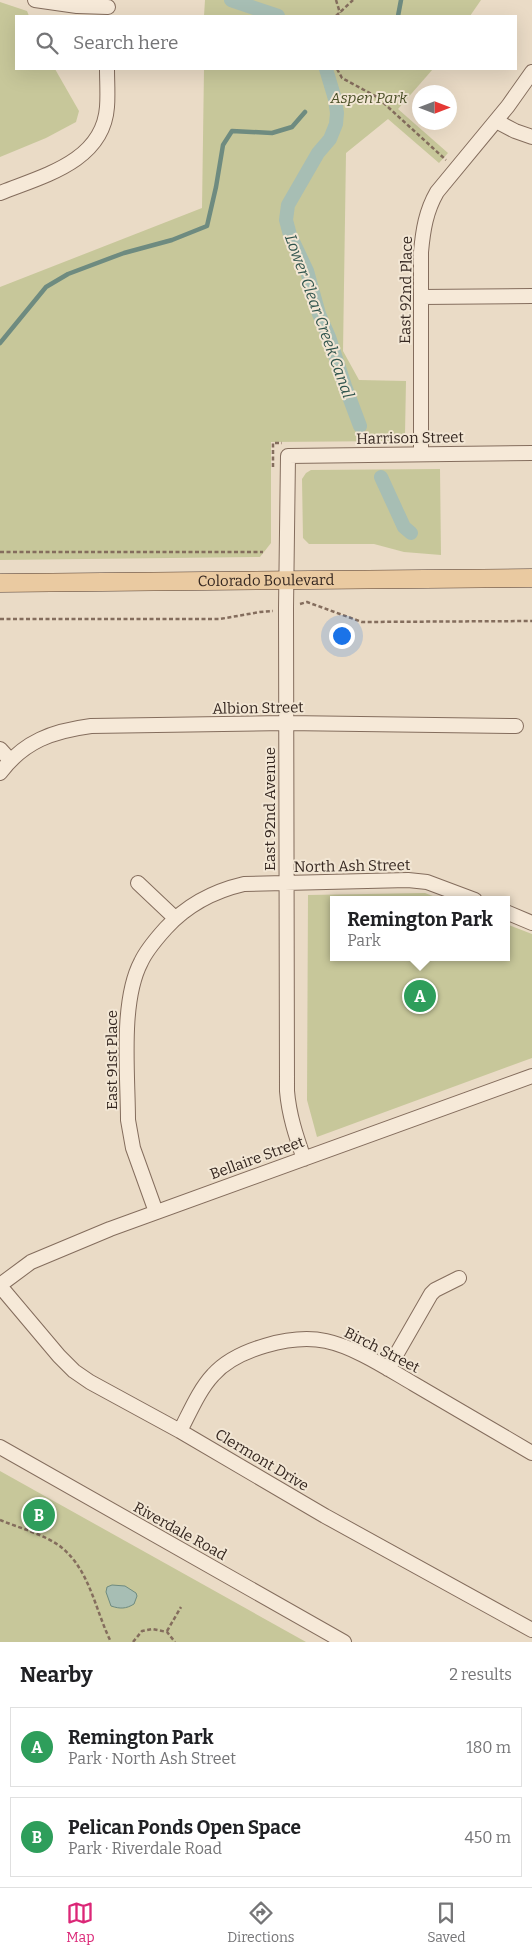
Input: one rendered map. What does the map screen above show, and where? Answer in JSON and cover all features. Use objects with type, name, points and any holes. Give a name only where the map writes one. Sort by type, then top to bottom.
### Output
[{"type":"main road","name":"Colorado Boulevard","points":[[0,583],[532,578]]},
{"type":"street","points":[[35,0],[108,8]]},
{"type":"street","points":[[0,192],[71,164],[89,148],[96,139],[105,119],[108,70]]},
{"type":"street","name":"East 92nd Place","points":[[421,454],[422,235],[430,205],[437,192],[496,121],[532,72]]},
{"type":"street","points":[[496,121],[532,137]]},
{"type":"street","points":[[421,297],[532,296]]},
{"type":"street","name":"Harrison Street","points":[[288,456],[532,453]]},
{"type":"street","name":"East 92nd Avenue","points":[[288,456],[286,580],[287,1091],[289,1110],[304,1159]]},
{"type":"street","name":"Albion Street","points":[[0,773],[10,760],[36,740],[73,728],[91,726],[286,723],[516,726]]},
{"type":"street","points":[[0,749],[10,760]]},
{"type":"street","name":"North Ash Street","points":[[175,918],[202,899],[223,889],[244,884],[408,880],[427,882],[464,896]]},
{"type":"street","points":[[138,883],[175,918]]},
{"type":"street","points":[[510,914],[532,923]]},
{"type":"street","name":"East 91st Place","points":[[156,1212],[130,1137],[128,1120],[128,1017],[135,976],[140,963],[157,938],[175,918]]},
{"type":"street","name":"Bellaire Street","points":[[0,1286],[31,1262],[47,1254],[156,1212],[532,1076]]},
{"type":"street","points":[[388,1369],[431,1294],[458,1278]]},
{"type":"street","name":"Clermont Drive","points":[[0,1286],[59,1356],[74,1371],[90,1382],[180,1431],[325,1516],[532,1630]]},
{"type":"street","name":"Birch Street","points":[[180,1431],[213,1375],[229,1362],[263,1347],[298,1340],[326,1341],[345,1347],[388,1369],[532,1453]]},
{"type":"street","name":"Riverdale Road","points":[[0,1447],[334,1640]]},
{"type":"path","points":[[336,0],[340,13]]},
{"type":"path","points":[[337,15],[353,0]]},
{"type":"path","points":[[338,70],[342,78],[377,97],[446,160]]},
{"type":"path","points":[[0,552],[263,552]]},
{"type":"path","points":[[307,602],[362,622],[532,621]]},
{"type":"path","points":[[0,619],[220,619],[260,612],[267,613]]},
{"type":"path","points":[[0,1520],[48,1540],[68,1553],[83,1574],[101,1621],[112,1642]]},
{"type":"path","points":[[167,1632],[181,1607]]},
{"type":"path","points":[[133,1642],[142,1631],[152,1629],[167,1632],[175,1642]]},
{"type":"green space","points":[[205,0],[481,0],[471,15],[204,15]]},
{"type":"green space","points":[[0,2],[27,11],[29,15],[15,15],[15,70],[56,70],[79,111],[76,122],[46,138],[0,157]]},
{"type":"green space","name":"Aspen Park","points":[[204,70],[432,70],[419,85],[412,85],[412,93],[398,109],[412,121],[412,130],[422,130],[448,153],[439,163],[388,119],[346,153],[343,351],[359,380],[406,381],[405,434],[398,441],[271,442],[271,543],[260,557],[0,560],[0,287],[202,208]]},
{"type":"green space","points":[[440,469],[441,555],[404,552],[374,544],[309,544],[303,538],[302,479],[311,470]]},
{"type":"green space","points":[[425,893],[433,896],[330,896],[330,961],[510,961],[510,926],[532,934],[532,1058],[317,1137],[307,1100],[308,895]]},
{"type":"green space","points":[[0,1471],[306,1642],[0,1642]]},
{"type":"shaded area","points":[[112,1585],[125,1586],[136,1593],[137,1596],[134,1604],[123,1608],[111,1606],[106,1592],[107,1587]]},
{"type":"waterway","name":"Lower Clear Creek Canal","points":[[231,0],[275,15]]},
{"type":"waterway","points":[[398,15],[401,0]]},
{"type":"waterway","name":"Lower Clear Creek Canal","points":[[326,70],[335,99],[336,124],[330,139],[318,153],[288,205],[286,220],[290,235],[307,271],[319,314],[360,426]]},
{"type":"waterway","points":[[0,343],[46,287],[68,274],[124,253],[172,240],[207,226],[223,145],[232,131],[272,133],[292,127],[305,112]]},
{"type":"waterway","name":"Lower Clear Creek Canal","points":[[381,477],[404,527],[411,533]]},
{"type":"place","name":"Remington Park","points":[[420,996]]},
{"type":"place","name":"Pelican Ponds Open Space","points":[[39,1515]]}]
